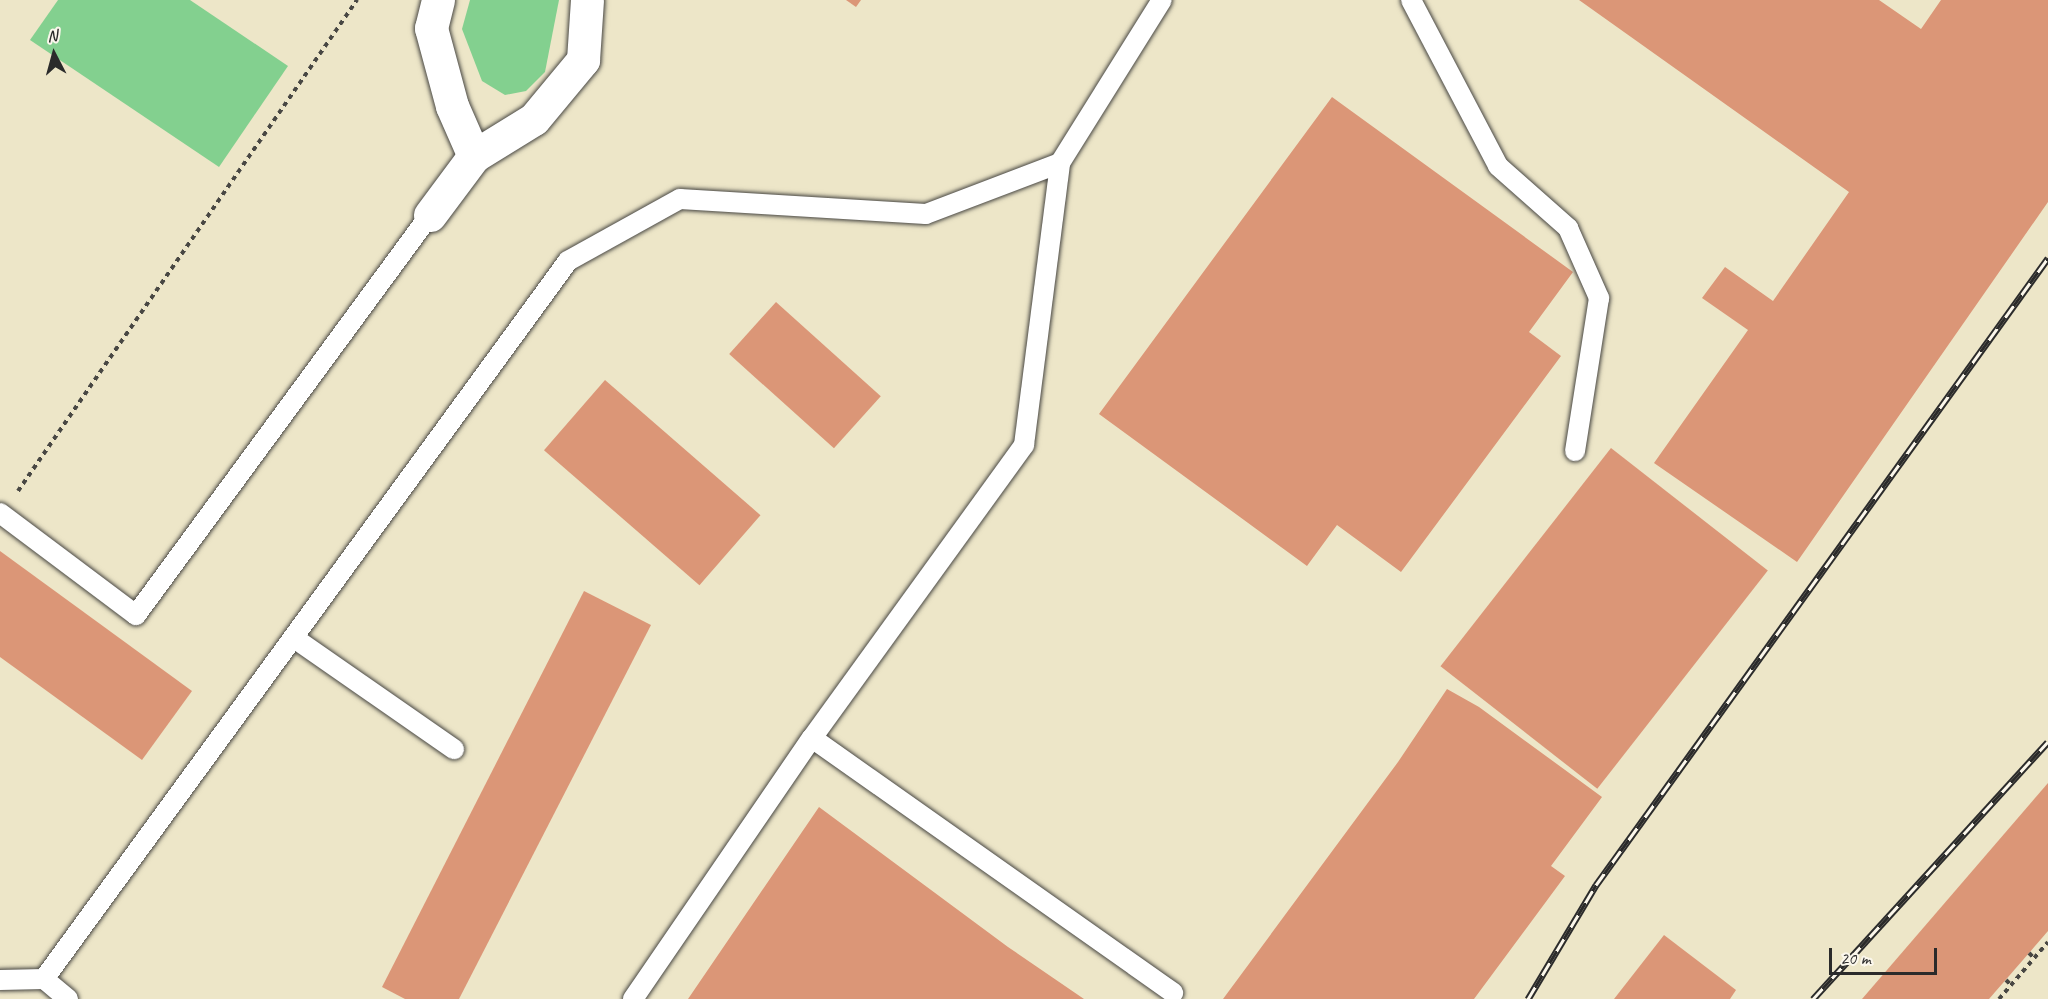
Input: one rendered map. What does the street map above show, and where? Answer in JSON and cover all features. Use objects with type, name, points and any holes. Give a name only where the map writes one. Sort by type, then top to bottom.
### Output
[{"type":"street","points":[[438,0],[431,28],[452,106],[474,156]]},
{"type":"street","points":[[430,215],[474,156],[534,119],[583,60],[587,0]]},
{"type":"lane","points":[[633,999],[812,738],[1024,445],[1060,163],[1162,0]]},
{"type":"lane","points":[[1411,0],[1498,166],[1568,228],[1599,298],[1575,451]]},
{"type":"lane","points":[[44,979],[568,261],[680,199],[926,214],[1060,163]]},
{"type":"lane","points":[[1,514],[136,615],[430,215]]},
{"type":"lane","points":[[294,638],[454,749]]},
{"type":"lane","points":[[812,738],[1173,993]]},
{"type":"lane","points":[[0,980],[44,979],[68,999]]},
{"type":"path","points":[[1,514],[135,316],[357,0]]},
{"type":"path","points":[[1999,999],[2048,942]]},
{"type":"path","points":[[2029,953],[2034,958]]},
{"type":"path","points":[[2006,980],[2011,985]]},
{"type":"green space","points":[[58,0],[190,0],[288,66],[219,167],[30,40]]},
{"type":"green space","points":[[470,0],[559,0],[545,72],[526,91],[505,95],[482,81],[462,29]]},
{"type":"building","points":[[846,0],[861,0],[856,7]]},
{"type":"building","points":[[1579,0],[1879,0],[1921,29],[1941,0],[2048,0],[2048,202],[1797,562],[1654,463],[1748,330],[1702,298],[1725,267],[1773,301],[1849,192]]},
{"type":"building","points":[[1332,97],[1573,272],[1529,332],[1561,356],[1401,572],[1337,525],[1307,566],[1099,414]]},
{"type":"building","points":[[776,302],[881,396],[834,448],[729,354]]},
{"type":"building","points":[[605,380],[760,515],[699,585],[544,450]]},
{"type":"building","points":[[1611,448],[1768,571],[1597,789],[1440,666]]},
{"type":"building","points":[[0,551],[192,691],[142,760],[0,657]]},
{"type":"building","points":[[584,591],[651,625],[459,999],[405,999],[382,987]]},
{"type":"building","points":[[1447,689],[1479,707],[1602,797],[1551,866],[1565,876],[1474,999],[1223,999],[1398,762]]},
{"type":"building","points":[[2048,783],[2048,931],[1989,999],[1862,999]]},
{"type":"building","points":[[819,807],[1008,947],[1084,999],[688,999]]},
{"type":"building","points":[[1664,935],[1736,990],[1730,999],[1614,999]]},
{"type":"railway","points":[[1528,999],[1596,885],[2048,258]]},
{"type":"railway","points":[[1813,999],[2048,742]]}]
